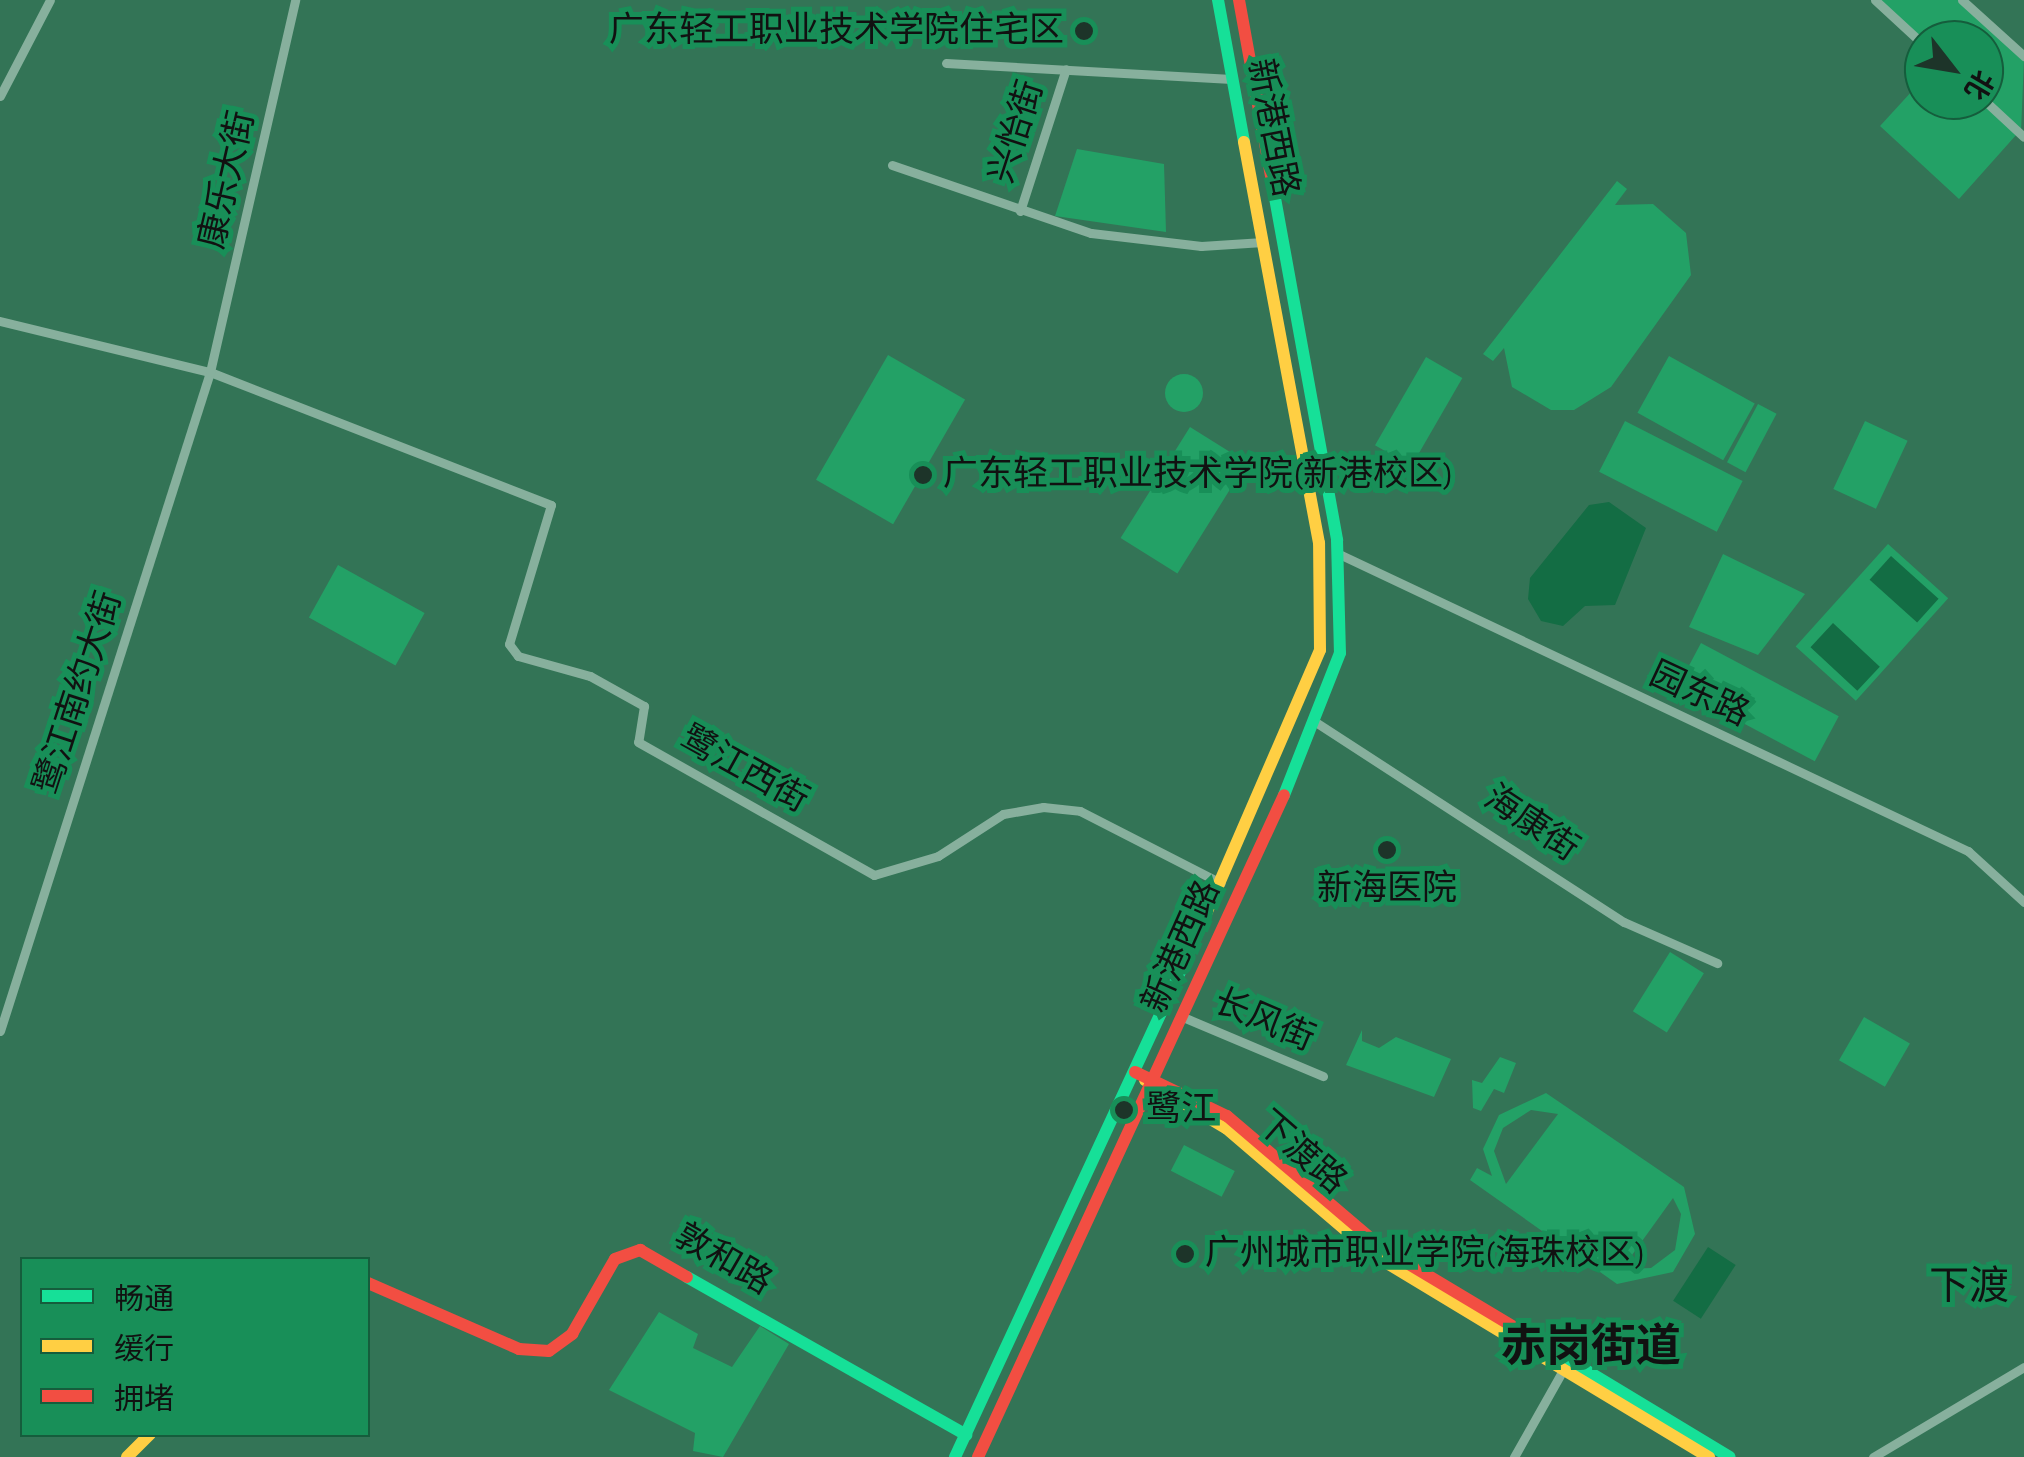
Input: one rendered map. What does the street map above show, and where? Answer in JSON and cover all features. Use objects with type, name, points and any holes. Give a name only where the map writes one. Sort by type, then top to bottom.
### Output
[{"type":"main road","name":"新港西路","points":[[954,1457],[1222,883],[1317,664],[1321,563],[1218,0]]},
{"type":"main road","name":"新港西路","points":[[978,1457],[1184,1017],[1317,723],[1337,669],[1339,554],[1239,0]]},
{"type":"main road","points":[[1302,443],[1320,440]]},
{"type":"main road","points":[[1317,664],[1337,669]]},
{"type":"main road","points":[[1145,1051],[1164,1059]]},
{"type":"main road","name":"下渡路","points":[[1135,1072],[1226,1128],[1402,1266]]},
{"type":"main road","points":[[1112,1118],[1132,1126]]},
{"type":"main road","name":"敦和路","points":[[370,1284],[519,1349],[549,1351],[572,1334],[615,1260],[640,1250],[966,1435]]},
{"type":"main road","points":[[1402,1266],[1700,1455]]},
{"type":"main road","points":[[1402,1266],[1730,1457]]},
{"type":"main road","points":[[127,1457],[147,1437]]},
{"type":"street","points":[[0,96],[50,0]]},
{"type":"street","name":"康乐大街","points":[[210,372],[295,0]]},
{"type":"street","points":[[1875,0],[1904,27]]},
{"type":"street","points":[[1962,0],[2024,56]]},
{"type":"street","points":[[946,62],[1232,79]]},
{"type":"street","name":"兴怡街","points":[[1020,211],[1066,69]]},
{"type":"street","points":[[2004,118],[2024,137]]},
{"type":"street","points":[[892,165],[1091,234],[1201,246],[1263,242]]},
{"type":"street","name":"鹭江西街","points":[[0,321],[210,372],[551,505],[509,644],[518,656],[590,676],[644,706],[638,742],[874,875],[938,856],[1003,814],[1043,807],[1080,811],[1222,883]]},
{"type":"street","name":"鹭江南约大街","points":[[0,1030],[210,372]]},
{"type":"street","name":"园东路","points":[[1339,554],[1968,851],[2024,902]]},
{"type":"street","name":"海康街","points":[[1317,723],[1624,922],[1718,963]]},
{"type":"street","name":"长风街","points":[[1184,1017],[1323,1076]]},
{"type":"street","points":[[1873,1457],[2024,1367]]},
{"type":"street","points":[[1514,1457],[1563,1370]]},
{"type":"shaded area","points":[[1878,0],[1958,0],[1980,20],[1904,20]]},
{"type":"shaded area","points":[[2004,41],[2024,59],[2021,132],[2004,116]]},
{"type":"shaded area","points":[[1904,100],[1904,120],[2001,120],[2017,134],[1959,199],[1880,126]]},
{"type":"shaded area","points":[[1077,149],[1164,164],[1166,232],[1055,216]]},
{"type":"shaded area","points":[[1617,181],[1627,189],[1615,205],[1653,204],[1686,233],[1691,275],[1611,387],[1574,410],[1551,410],[1512,387],[1504,348],[1493,361],[1483,354]]},
{"type":"shaded area","points":[[888,355],[965,400],[893,524],[816,480]]},
{"type":"shaded area","points":[[1669,356],[1755,404],[1723,460],[1637,413]]},
{"type":"shaded area","points":[[1426,357],[1462,378],[1411,466],[1375,445]]},
{"type":"shaded area","points":[[1184,374],[1198,379],[1203,393],[1198,407],[1184,412],[1170,407],[1165,393],[1170,379]]},
{"type":"shaded area","points":[[1758,404],[1777,414],[1746,472],[1727,462]]},
{"type":"shaded area","points":[[1625,421],[1743,481],[1717,532],[1599,472]]},
{"type":"shaded area","points":[[1865,421],[1908,441],[1876,509],[1833,489]]},
{"type":"shaded area","points":[[1190,427],[1247,463],[1177,574],[1121,538]]},
{"type":"shaded area","points":[[1609,502],[1646,528],[1615,605],[1585,606],[1563,626],[1541,621],[1528,599],[1530,578],[1589,505]]},
{"type":"shaded area","points":[[1888,544],[1948,598],[1856,701],[1796,647]]},
{"type":"shaded area","points":[[1723,554],[1805,594],[1758,655],[1689,627]]},
{"type":"shaded area","points":[[1891,556],[1939,599],[1917,623],[1870,580]]},
{"type":"shaded area","points":[[338,565],[425,613],[395,665],[309,617]]},
{"type":"shaded area","points":[[1833,623],[1880,667],[1857,691],[1810,647]]},
{"type":"shaded area","points":[[1701,643],[1839,716],[1815,761],[1677,688]]},
{"type":"shaded area","points":[[1670,952],[1704,973],[1667,1033],[1633,1011]]},
{"type":"shaded area","points":[[1864,1017],[1910,1044],[1885,1087],[1839,1060]]},
{"type":"shaded area","points":[[1362,1030],[1362,1041],[1379,1048],[1396,1037],[1451,1059],[1434,1097],[1346,1065]]},
{"type":"shaded area","points":[[1500,1057],[1516,1063],[1504,1093],[1494,1089],[1481,1111],[1473,1108],[1472,1080],[1482,1083]]},
{"type":"shaded area","points":[[1546,1093],[1684,1187],[1695,1234],[1673,1272],[1617,1284],[1470,1180],[1477,1168],[1492,1176],[1483,1149],[1499,1115]],"holes":[[[1531,1110],[1558,1114],[1506,1184],[1494,1151],[1503,1128]],[[1673,1198],[1681,1214],[1675,1250],[1651,1268],[1622,1269]]]},
{"type":"shaded area","points":[[1184,1145],[1235,1171],[1222,1197],[1171,1171]]},
{"type":"shaded area","points":[[1708,1247],[1736,1265],[1701,1319],[1673,1301]]},
{"type":"shaded area","points":[[659,1312],[698,1334],[693,1348],[732,1367],[760,1326],[789,1344],[723,1457],[693,1451],[695,1433],[609,1390]]},
{"type":"traffic: fast","points":[[1218,0],[1244,142]]},
{"type":"traffic: fast","points":[[1273,187],[1337,540],[1340,653],[1284,795]]},
{"type":"traffic: fast","points":[[955,1457],[1192,946]]},
{"type":"traffic: fast","points":[[687,1277],[966,1435]]},
{"type":"traffic: fast","points":[[1554,1351],[1730,1457]]},
{"type":"traffic: slow","points":[[1192,946],[1320,650],[1319,543],[1244,142]]},
{"type":"traffic: slow","points":[[1145,1080],[1226,1128],[1377,1257],[1709,1457]]},
{"type":"traffic: slow","points":[[127,1457],[147,1437]]},
{"type":"traffic: jam","points":[[1239,0],[1273,187]]},
{"type":"traffic: jam","points":[[978,1457],[1284,795]]},
{"type":"traffic: jam","points":[[1135,1072],[1227,1116],[1382,1248],[1554,1351]]},
{"type":"traffic: jam","points":[[370,1284],[519,1349],[549,1351],[572,1334],[615,1259],[640,1250],[687,1277]]},
{"type":"place","name":"广东轻工职业技术学院住宅区","points":[[1084,31]]},
{"type":"place","name":"广东轻工职业技术学院(新港校区)","points":[[923,475]]},
{"type":"place","name":"新海医院","points":[[1387,850]]},
{"type":"place","name":"鹭江","points":[[1124,1110]]},
{"type":"place","name":"广州城市职业学院(海珠校区)","points":[[1185,1254]]},
{"type":"district","name":"下渡","points":[[1969,1287]]},
{"type":"district","name":"赤岗街道","points":[[1591,1348]]}]
